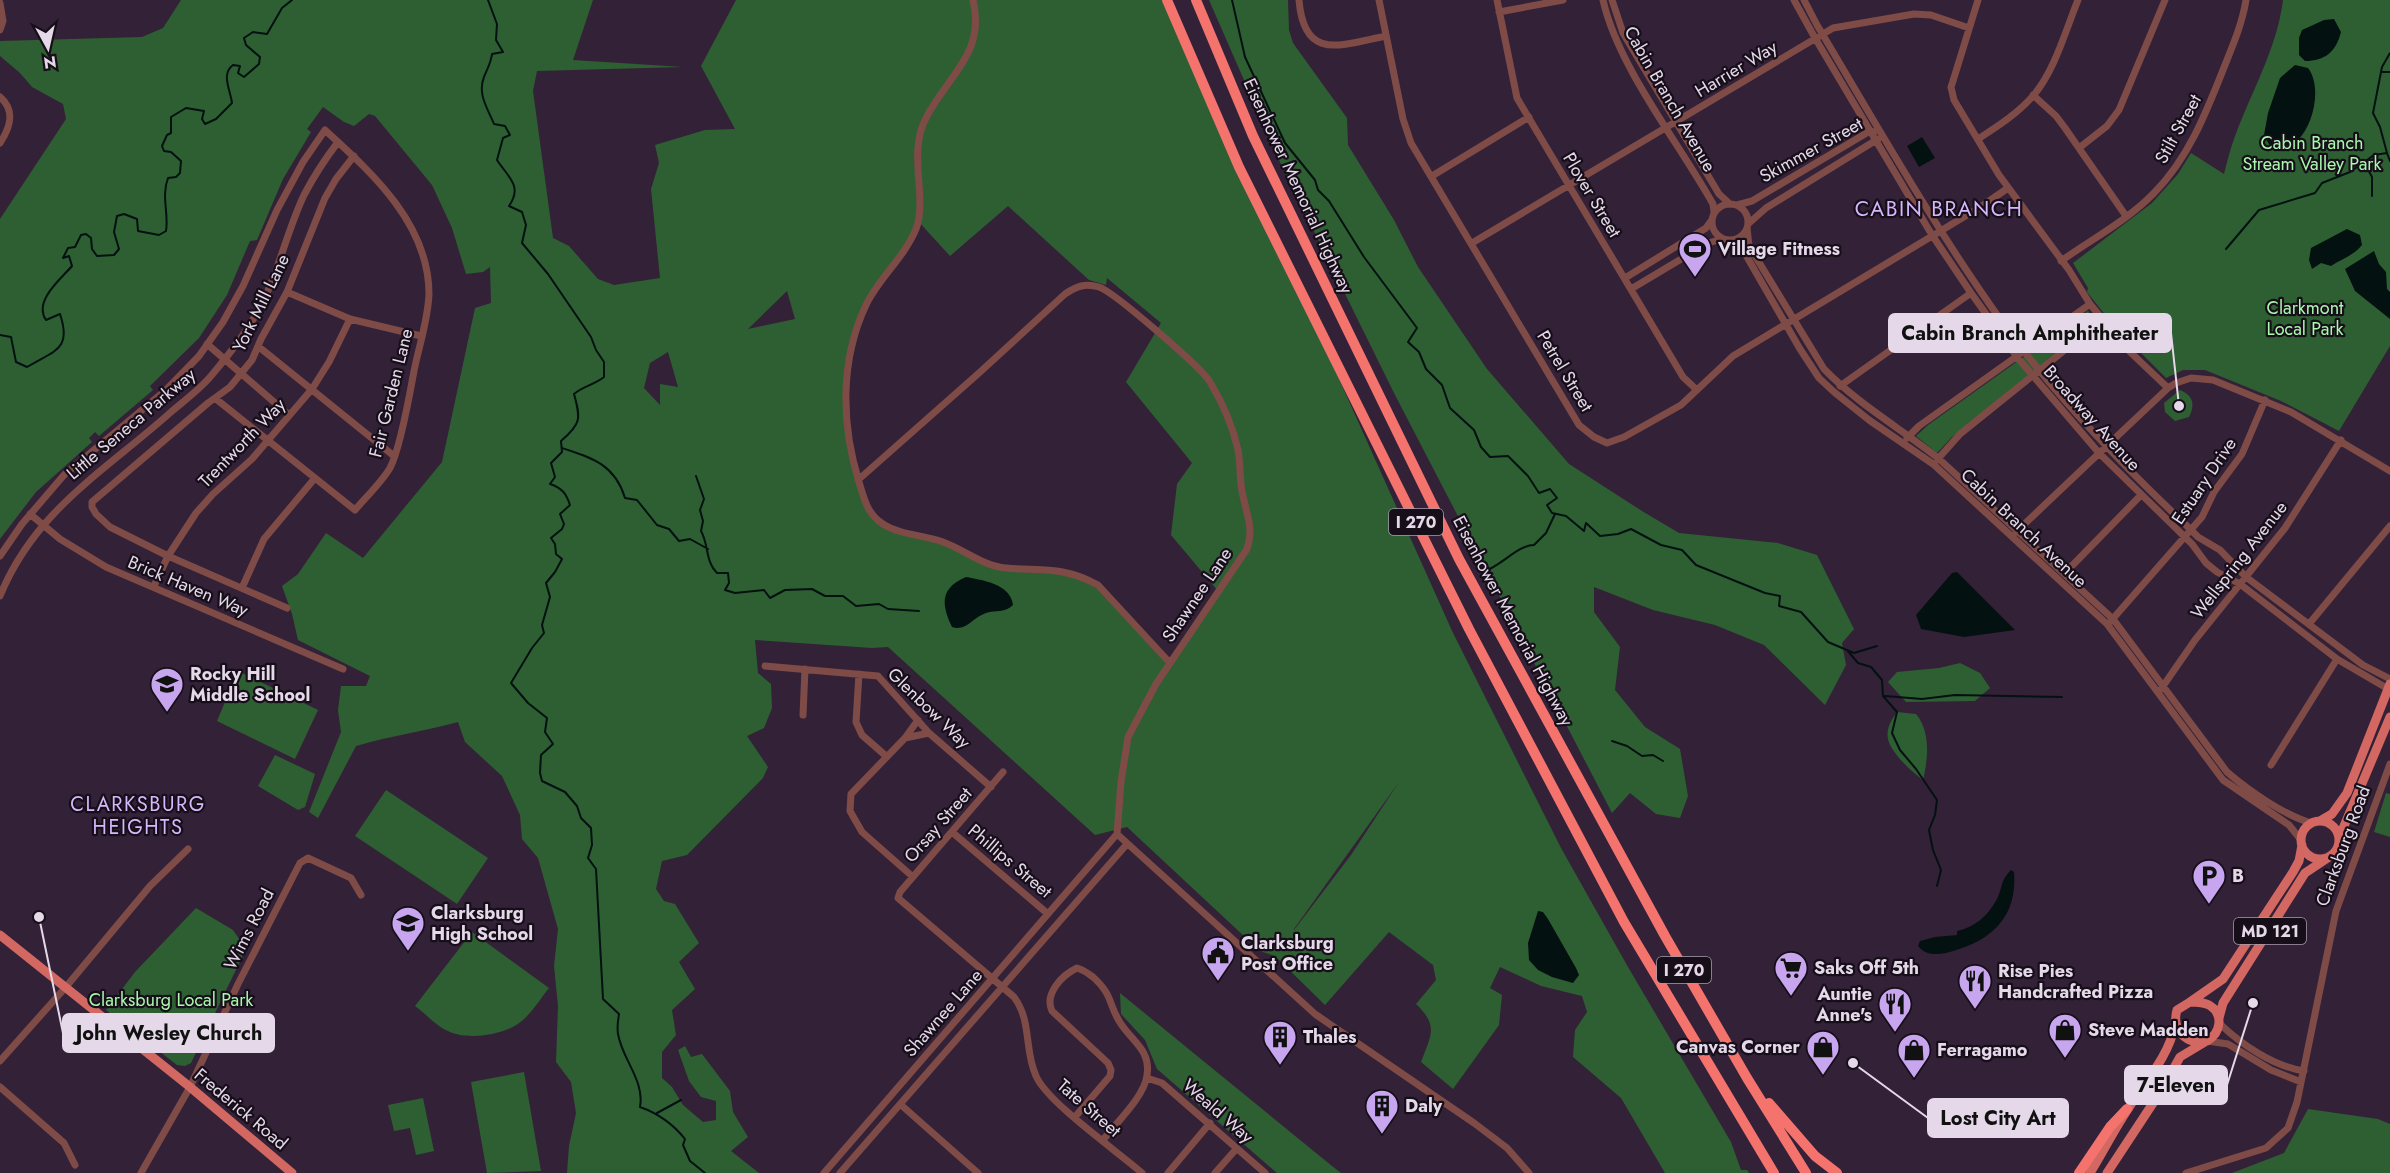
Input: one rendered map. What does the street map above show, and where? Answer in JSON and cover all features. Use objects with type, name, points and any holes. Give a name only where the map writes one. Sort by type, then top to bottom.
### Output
[{"type":"highway","name":"I 270","points":[[1167,0],[1239,167],[1469,629],[1624,922],[1774,1173]]},
{"type":"highway","name":"Eisenhower Memorial Highway","points":[[1196,0],[1253,136],[1459,559],[1654,917],[1747,1078],[1806,1173]]},
{"type":"highway","points":[[1747,1078],[1792,1132],[1815,1156],[1837,1173]]},
{"type":"highway","points":[[1722,1088],[1767,1173]]},
{"type":"highway","points":[[2079,1173],[2110,1127],[2127,1109]]},
{"type":"main road","name":"Clarksburg Road","points":[[2315,822],[2332,814],[2347,793],[2389,686]]},
{"type":"main road","name":"Clarksburg Road","points":[[2339,838],[2390,717]]},
{"type":"main road","points":[[2301,842],[2307,854],[2317,859],[2332,855],[2338,846],[2339,838],[2335,828],[2329,823],[2315,822]]},
{"type":"main road","name":"MD 121","points":[[2301,842],[2305,829],[2315,822]]},
{"type":"main road","name":"Clarksburg Road","points":[[2190,1002],[2223,979],[2293,872],[2299,861],[2301,842]]},
{"type":"main road","name":"Clarksburg Road","points":[[2219,1021],[2223,1003],[2305,873],[2332,855]]},
{"type":"main road","name":"Frederick Road","points":[[0,934],[190,1087],[292,1173]]},
{"type":"main road","points":[[2190,1002],[2207,1004],[2214,1010],[2219,1021]]},
{"type":"main road","name":"MD 121","points":[[2090,1173],[2127,1109],[2164,1055],[2173,1038],[2177,1010],[2190,1002]]},
{"type":"main road","name":"MD 121","points":[[2107,1173],[2161,1091],[2180,1057],[2216,1034],[2219,1021]]},
{"type":"main road","points":[[2175,1025],[2185,1038],[2191,1041],[2206,1041]]},
{"type":"street","points":[[973,0],[974,35],[966,60],[926,118],[917,150],[919,214],[916,229],[898,262],[867,302],[856,328],[845,394],[847,433],[858,480],[867,508],[882,523],[896,530],[944,543],[990,565],[1005,568],[1055,569],[1084,577],[1098,585],[1170,663]]},
{"type":"street","points":[[1299,0],[1307,33],[1318,43],[1333,46],[1386,36]]},
{"type":"street","name":"Petrel Street","points":[[1379,0],[1403,119],[1411,143],[1579,425],[1593,437],[1606,443],[1624,437],[1681,405],[1733,356],[2008,188]]},
{"type":"street","name":"Plover Street","points":[[1497,0],[1518,98],[1683,377],[1697,390]]},
{"type":"street","points":[[1499,12],[1563,0]]},
{"type":"street","name":"Cabin Branch Avenue","points":[[1603,0],[1615,36],[1710,199],[1714,212]]},
{"type":"street","name":"Cabin Branch Avenue","points":[[1612,0],[1623,33],[1675,123],[1719,194],[1734,204]]},
{"type":"street","name":"Broadway Avenue","points":[[1794,0],[1932,235],[1971,293],[2017,357],[2099,453],[2185,537],[2217,572],[2240,584],[2337,658],[2389,686]]},
{"type":"street","name":"Broadway Avenue","points":[[1804,0],[1822,34],[1940,230],[2040,370],[2106,447],[2191,531],[2220,550],[2246,577],[2389,686]]},
{"type":"street","points":[[1978,0],[1951,87],[1954,100],[2008,188],[2090,304],[2127,349],[2168,388]]},
{"type":"street","points":[[1978,139],[2004,123],[2034,95],[2047,74],[2079,0]]},
{"type":"street","points":[[2079,148],[2107,126],[2119,110],[2165,0]]},
{"type":"street","name":"Stilt Street","points":[[2061,261],[2155,193],[2183,157],[2206,113],[2241,25],[2246,0]]},
{"type":"street","points":[[0,3],[3,21],[0,30]]},
{"type":"street","name":"Harrier Way","points":[[1472,243],[1833,28],[1914,14],[1930,15],[1969,28]]},
{"type":"street","points":[[2034,95],[2056,116],[2126,216]]},
{"type":"street","points":[[0,97],[7,103],[11,117],[10,127],[0,143]]},
{"type":"street","points":[[1432,176],[1529,117]]},
{"type":"street","name":"Fair Garden Lane","points":[[216,399],[355,510],[390,467],[411,387],[429,295],[421,252],[402,212],[373,174],[325,130]]},
{"type":"street","name":"Little Seneca Parkway","points":[[0,556],[30,514],[64,475],[166,390],[199,356],[223,322],[243,286],[277,210],[298,171],[325,130]]},
{"type":"street","name":"Skimmer Street","points":[[1734,204],[1752,201],[1870,131],[1882,133],[1877,141],[1766,208],[1748,226]]},
{"type":"street","name":"Little Seneca Parkway","points":[[0,596],[8,578],[35,534],[74,491],[148,433],[210,378],[244,333],[266,294],[304,196],[338,141]]},
{"type":"street","name":"York Mill Lane","points":[[287,608],[168,556],[110,527],[96,514],[92,502],[216,399],[242,374],[259,347],[287,292],[325,198],[354,156]]},
{"type":"street","points":[[1625,278],[1706,228],[1714,212],[1723,205],[1734,204],[1746,213],[1748,226],[1738,239],[1708,243],[1631,289]]},
{"type":"street","points":[[1711,221],[1714,232],[1725,240]]},
{"type":"street","name":"Cabin Branch Avenue","points":[[1748,226],[1749,246],[1824,369],[1863,405],[1910,435],[2012,536],[2110,622],[2158,695],[2223,780],[2289,825],[2301,842]]},
{"type":"street","name":"Cabin Branch Avenue","points":[[1725,240],[1743,250],[1819,378],[1834,393],[1869,420],[1936,461],[2065,573],[2163,685],[2227,772],[2299,820],[2315,822]]},
{"type":"street","name":"Shawnee Lane","points":[[824,1173],[1117,834],[1121,782],[1128,736],[1156,684],[1247,549],[1251,538],[1251,525],[1242,494],[1238,451],[1230,424],[1209,380],[1153,328],[1106,290],[1088,285],[1077,286],[1065,294],[979,374],[858,480]]},
{"type":"street","points":[[287,292],[350,319],[421,336]]},
{"type":"street","points":[[1840,386],[1971,293]]},
{"type":"street","points":[[1904,442],[1920,426],[2090,304]]},
{"type":"street","name":"Trentworth Way","points":[[154,586],[168,556],[196,513],[267,441],[312,388],[329,362],[350,319]]},
{"type":"street","points":[[1936,461],[1960,434],[2102,320]]},
{"type":"street","points":[[207,344],[290,415]]},
{"type":"street","points":[[259,347],[394,456]]},
{"type":"street","points":[[2012,536],[2168,388],[2183,380],[2205,378],[2265,400],[2292,412],[2390,471]]},
{"type":"street","name":"Estuary Drive","points":[[2110,622],[2202,517],[2214,492],[2242,454],[2265,400]]},
{"type":"street","name":"Wellspring Avenue","points":[[2158,695],[2195,640],[2303,502],[2341,440]]},
{"type":"street","points":[[242,588],[264,539],[315,478]]},
{"type":"street","points":[[2065,573],[2141,495]]},
{"type":"street","name":"Brick Haven Way","points":[[30,514],[42,526],[106,567],[343,669]]},
{"type":"street","points":[[2308,624],[2390,526]]},
{"type":"street","points":[[2271,765],[2337,658]]},
{"type":"street","name":"Glenbow Way","points":[[765,666],[878,676],[929,733],[991,787]]},
{"type":"street","points":[[803,715],[805,669]]},
{"type":"street","points":[[859,674],[856,722],[862,735],[886,756]]},
{"type":"street","points":[[913,877],[862,832],[850,811],[851,794],[905,738],[918,720]]},
{"type":"street","points":[[905,738],[929,733]]},
{"type":"street","name":"Clarksburg Road","points":[[2186,1173],[2266,1148],[2288,1128],[2304,1071],[2336,911],[2390,764]]},
{"type":"street","name":"Orsay Street","points":[[898,898],[900,892],[1003,772]]},
{"type":"street","name":"Phillips Street","points":[[952,832],[1048,914]]},
{"type":"street","points":[[1117,834],[1315,1014],[1474,1123],[1507,1148],[1528,1173]]},
{"type":"street","name":"Shawnee Lane","points":[[840,1173],[1127,844]]},
{"type":"street","points":[[0,1061],[65,988],[150,886],[188,849]]},
{"type":"street","name":"Wims Road","points":[[141,1173],[190,1087],[238,984],[300,863],[308,858],[351,878],[362,895]]},
{"type":"street","name":"Tate Street","points":[[898,898],[993,978],[1022,1008],[1026,1020],[1030,1059],[1041,1085],[1142,1173]]},
{"type":"street","points":[[1075,1117],[1110,1076],[1111,1070],[1108,1063],[1052,1011],[1048,1003],[1050,994],[1070,971],[1077,968],[1083,969],[1109,995],[1120,1023],[1146,1054],[1148,1065],[1143,1089],[1103,1140]]},
{"type":"street","points":[[2219,1021],[2233,1036],[2276,1063],[2304,1071]]},
{"type":"street","points":[[2206,1041],[2228,1044],[2271,1070],[2301,1082]]},
{"type":"street","name":"Weald Way","points":[[1147,1078],[1162,1083],[1265,1173]]},
{"type":"street","points":[[0,1086],[64,1143],[75,1165]]},
{"type":"street","points":[[900,1104],[978,1173]]},
{"type":"street","points":[[1168,1173],[1210,1123]]},
{"type":"street","points":[[1215,1173],[1237,1148]]},
{"type":"green space","points":[[181,0],[593,0],[573,60],[683,67],[537,71],[533,91],[553,238],[569,246],[598,279],[614,285],[660,278],[651,189],[659,163],[655,145],[705,130],[735,129],[701,66],[736,0],[1169,0],[1453,633],[1561,848],[1731,1142],[1741,1170],[1747,1170],[1749,1173],[1665,1173],[1621,1098],[1573,1057],[1575,1030],[1587,1012],[1582,996],[1541,986],[1500,967],[1490,988],[1502,995],[1499,1025],[1453,1089],[1421,1062],[1431,1031],[1428,1019],[1416,1004],[1436,980],[1433,965],[1389,932],[1325,1005],[1275,956],[1260,951],[1127,827],[1095,835],[888,647],[872,648],[755,640],[758,673],[771,684],[772,708],[764,728],[747,736],[768,767],[763,778],[687,855],[662,861],[656,889],[664,901],[675,904],[699,943],[679,962],[695,989],[672,1010],[676,1035],[662,1052],[662,1078],[672,1087],[683,1105],[703,1122],[716,1120],[716,1101],[701,1097],[689,1081],[678,1050],[685,1046],[691,1057],[702,1054],[730,1091],[733,1112],[748,1137],[731,1151],[759,1173],[567,1173],[569,1146],[576,1113],[571,1082],[556,1062],[558,1006],[554,966],[558,929],[538,858],[522,839],[520,815],[502,776],[465,742],[458,722],[356,746],[318,818],[309,812],[341,732],[338,710],[341,686],[366,686],[370,676],[298,640],[282,586],[298,574],[326,533],[363,558],[442,462],[475,308],[491,303],[490,267],[483,272],[466,274],[452,228],[432,185],[375,116],[369,114],[354,126],[344,122],[323,107],[307,129],[311,132],[283,179],[257,240],[250,241],[227,295],[199,338],[150,386],[153,390],[99,436],[95,432],[89,438],[92,442],[36,492],[0,539],[0,219],[66,119],[63,104],[32,87],[0,56],[0,41],[142,37],[163,28]],"holes":[[[1008,206],[1089,280],[1106,285],[1107,278],[1161,323],[1126,382],[1192,463],[1177,484],[1171,535],[1218,591],[1170,662],[1098,585],[1055,569],[990,565],[944,543],[882,523],[867,508],[847,433],[847,376],[867,302],[916,229],[918,221],[950,256]],[[787,291],[795,319],[748,329]],[[668,352],[678,387],[660,384],[660,405],[644,388],[650,363]],[[1399,782],[1351,855],[1294,929]]]},
{"type":"green space","points":[[1209,0],[1288,0],[1289,30],[1293,43],[1347,118],[1348,145],[1394,220],[1418,267],[1487,369],[1569,464],[1679,533],[1778,543],[1817,555],[1854,629],[1842,643],[1846,665],[1825,705],[1764,645],[1715,625],[1653,610],[1594,587],[1594,612],[1620,647],[1615,690],[1645,727],[1680,749],[1688,796],[1680,818],[1656,814],[1630,793],[1612,813],[1394,393],[1278,158]]},
{"type":"green space","points":[[2283,0],[2390,0],[2390,346],[2339,431],[2281,401],[2205,370],[2183,370],[2166,378],[2114,326],[2087,292],[2088,288],[2073,263],[2152,203],[2178,174],[2191,153],[2224,174],[2234,139],[2275,36]]},
{"type":"green space","points":[[2088,311],[2095,321],[1952,437],[1937,453],[1916,436],[1928,425]]},
{"type":"green space","points":[[2180,390],[2191,398],[2192,409],[2189,417],[2175,421],[2165,412],[2164,403]]},
{"type":"green space","points":[[1960,663],[1980,673],[1990,688],[1975,701],[1906,702],[1888,682],[1897,672],[1939,668]]},
{"type":"green space","points":[[238,671],[318,710],[295,759],[217,721]]},
{"type":"green space","points":[[1897,712],[1916,714],[1921,721],[1927,746],[1923,780],[1902,762],[1888,739],[1888,728]]},
{"type":"green space","points":[[275,755],[315,774],[305,807],[298,810],[258,786]]},
{"type":"green space","points":[[386,790],[488,858],[457,904],[355,836]]},
{"type":"green space","points":[[2386,793],[2390,794],[2390,837],[2374,832]]},
{"type":"green space","name":"Clarksburg Local Park","points":[[196,908],[233,930],[246,949],[191,1063],[185,1066],[177,1065],[106,1010],[135,972]]},
{"type":"green space","points":[[472,932],[549,988],[530,1013],[516,1025],[497,1033],[465,1036],[444,1029],[415,1006]]},
{"type":"green space","points":[[1120,993],[1341,1173],[1277,1173],[1157,1069],[1145,1040],[1121,1014]]},
{"type":"green space","points":[[524,1072],[541,1171],[487,1173],[471,1082]]},
{"type":"green space","points":[[423,1098],[434,1151],[416,1155],[410,1128],[394,1131],[388,1105]]},
{"type":"green space","points":[[2308,1109],[2378,1119],[2390,1124],[2390,1173],[2232,1173],[2284,1153]]},
{"type":"shaded area","points":[[2334,19],[2341,32],[2333,50],[2324,57],[2305,61],[2299,55],[2299,38],[2302,30],[2324,20]]},
{"type":"shaded area","points":[[2295,65],[2308,68],[2312,76],[2315,94],[2312,115],[2304,133],[2298,140],[2288,145],[2270,146],[2264,135],[2268,113],[2280,78]]},
{"type":"shaded area","points":[[1922,137],[1935,158],[1919,167],[1907,146]]},
{"type":"shaded area","points":[[2347,229],[2360,235],[2362,245],[2359,249],[2331,266],[2321,263],[2312,269],[2309,260],[2311,248]]},
{"type":"shaded area","points":[[2374,251],[2379,264],[2386,272],[2387,289],[2390,292],[2390,319],[2355,291],[2345,269]]},
{"type":"shaded area","points":[[1957,572],[2015,630],[1964,637],[1921,629],[1916,615],[1952,573]]},
{"type":"shaded area","points":[[966,577],[995,584],[1007,592],[1013,605],[1004,610],[981,615],[965,626],[952,627],[946,611],[945,598],[951,586]]},
{"type":"shaded area","points":[[2011,870],[2014,872],[2014,889],[2011,904],[1997,927],[1987,936],[1961,949],[1942,954],[1927,953],[1918,946],[1920,941],[1957,935],[1957,931],[1970,927],[1985,916],[1999,895],[2003,881]]},
{"type":"shaded area","points":[[1538,911],[1543,912],[1548,919],[1576,968],[1579,975],[1573,983],[1538,970],[1529,960],[1528,943]]},
{"type":"waterway","points":[[0,335],[11,337],[16,362],[27,367],[53,352],[62,342],[63,326],[60,314],[46,320],[43,305],[50,291],[72,266],[69,256],[63,258],[68,248],[75,247],[81,235],[86,234],[91,238],[92,249],[97,256],[114,255],[119,249],[114,232],[117,216],[124,214],[137,219],[138,231],[159,235],[166,231],[166,185],[168,178],[176,177],[180,173],[181,161],[171,152],[164,151],[162,146],[167,135],[171,133],[171,117],[186,108],[204,111],[202,119],[205,124],[216,119],[232,103],[227,82],[229,69],[233,65],[240,66],[238,73],[244,77],[259,64],[260,57],[246,45],[244,38],[253,32],[267,34],[282,8],[292,0]]},
{"type":"waterway","points":[[488,0],[497,24],[496,40],[503,52],[492,54],[482,89],[484,101],[494,124],[505,126],[510,135],[503,138],[497,160],[514,187],[515,193],[509,206],[522,212],[526,225],[522,243],[548,274],[591,337],[604,362],[604,377],[574,394],[578,421],[561,441],[562,452],[551,463],[555,477],[550,484],[563,492],[570,505],[560,514],[564,524],[562,529],[551,538],[555,544],[556,554],[562,559],[546,583],[550,597],[542,625],[544,633],[511,683],[528,703],[547,718],[545,732],[553,744],[541,755],[542,781],[565,792],[577,806],[581,818],[591,828],[592,845],[588,858],[596,869],[603,999],[619,1014],[620,1043],[639,1088],[640,1107],[653,1112],[685,1139],[683,1145],[690,1161],[705,1173]]},
{"type":"waterway","points":[[1232,0],[1245,57],[1285,143],[1315,180],[1318,190],[1329,201],[1364,257],[1417,328],[1408,342],[1419,352],[1426,369],[1442,385],[1450,408],[1474,430],[1481,447],[1490,457],[1508,456],[1528,476],[1539,493],[1550,489],[1557,498],[1547,505],[1552,513],[1566,516],[1584,531],[1586,523],[1600,536],[1618,534],[1631,529],[1661,545],[1682,550],[1696,565],[1765,593],[1780,596],[1779,606],[1801,612],[1828,642],[1854,653],[1877,646]]},
{"type":"waterway","points":[[2226,249],[2259,210],[2315,193],[2322,183],[2350,172],[2374,155],[2387,153],[2380,127],[2373,113],[2382,67],[2390,53]]},
{"type":"waterway","points":[[2381,72],[2390,72]]},
{"type":"waterway","points":[[2387,153],[2390,161]]},
{"type":"waterway","points":[[2364,162],[2372,177],[2372,196]]},
{"type":"waterway","points":[[562,448],[584,455],[609,470],[621,487],[625,498],[637,500],[657,525],[669,529],[679,541],[690,539],[708,549]]},
{"type":"waterway","points":[[696,476],[704,499],[700,510],[703,521],[701,531],[713,568],[717,573],[728,573],[729,583],[725,590],[735,593],[764,590],[770,598],[785,590],[812,589],[825,596],[843,596],[856,606],[879,604],[888,609],[919,611]]},
{"type":"waterway","points":[[1483,572],[1522,548],[1534,545],[1546,533],[1555,514]]},
{"type":"waterway","points":[[1847,650],[1858,663],[1871,667],[1882,680],[1883,696],[1897,712],[1892,733],[1900,750],[1937,800],[1935,815],[1929,830],[1933,850],[1941,870],[1937,886]]},
{"type":"waterway","points":[[1885,696],[1922,699],[1955,695],[2062,697]]},
{"type":"waterway","points":[[1612,741],[1627,746],[1642,756],[1653,755],[1663,761]]},
{"type":"waterway","points":[[657,1113],[681,1100]]},
{"type":"place","name":"Village Fitness","points":[[1695,278]]},
{"type":"place","name":"Cabin Branch Amphitheater","points":[[2179,406]]},
{"type":"place","name":"Rocky Hill Middle School","points":[[167,713]]},
{"type":"place","name":"B","points":[[2209,905]]},
{"type":"place","name":"John Wesley Church","points":[[39,917]]},
{"type":"place","name":"Clarksburg High School","points":[[408,952]]},
{"type":"place","name":"Clarksburg Post Office","points":[[1218,982]]},
{"type":"place","name":"Saks Off 5th","points":[[1791,997]]},
{"type":"place","name":"7-Eleven","points":[[2253,1003]]},
{"type":"place","name":"Rise Pies Handcrafted Pizza","points":[[1975,1010]]},
{"type":"place","name":"Auntie Anne's","points":[[1895,1033]]},
{"type":"place","name":"Steve Madden","points":[[2065,1059]]},
{"type":"place","name":"Lost City Art","points":[[1853,1063]]},
{"type":"place","name":"Thales","points":[[1280,1066]]},
{"type":"place","name":"Canvas Corner","points":[[1823,1076]]},
{"type":"place","name":"Ferragamo","points":[[1914,1079]]},
{"type":"place","name":"Daly","points":[[1382,1135]]},
{"type":"district","name":"CABIN BRANCH","points":[[1939,209]]},
{"type":"district","name":"CLARKSBURG HEIGHTS","points":[[138,816]]},
{"type":"park label","name":"Cabin Branch Stream Valley Park","points":[[2312,153]]},
{"type":"park label","name":"Clarkmont Local Park","points":[[2305,318]]}]
